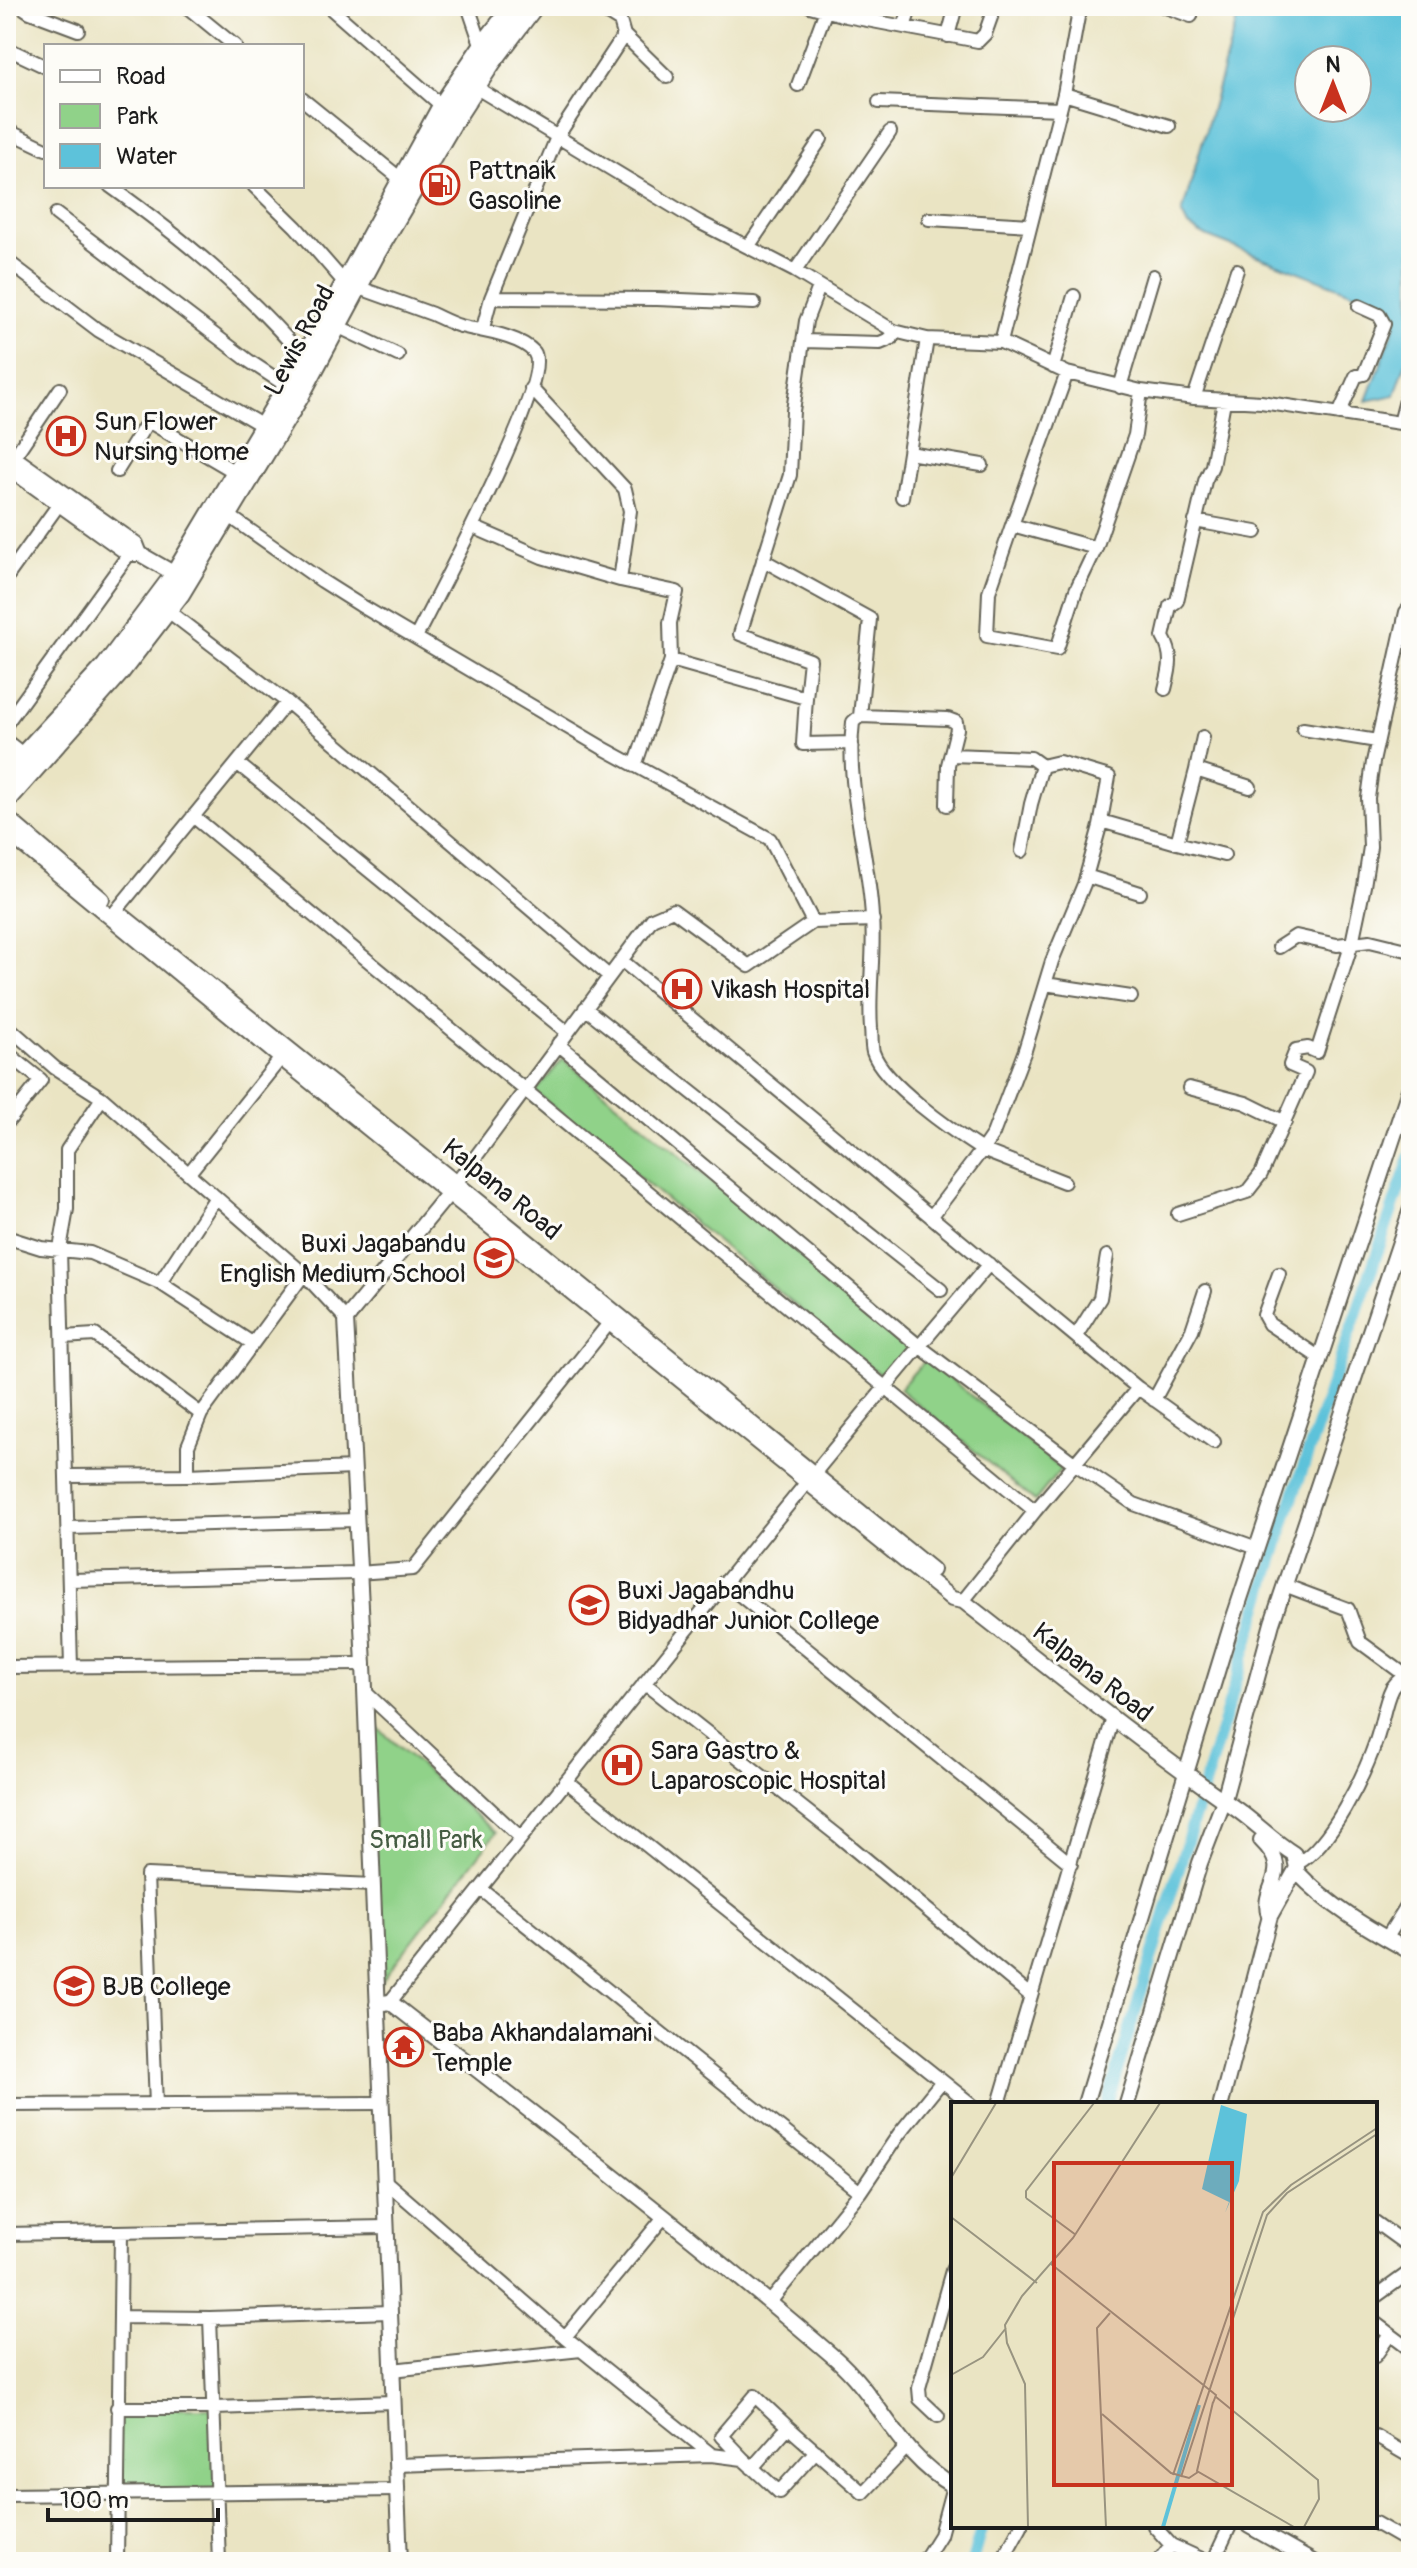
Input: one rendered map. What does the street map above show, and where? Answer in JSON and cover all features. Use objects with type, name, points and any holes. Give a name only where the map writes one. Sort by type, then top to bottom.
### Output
[{"type":"main road","name":"Lewis Road","points":[[370,250],[402,180],[442,106],[514,6]]},
{"type":"main road","name":"Lewis Road","points":[[6,774],[106,666],[175,574],[370,250],[475,87],[534,6]]},
{"type":"main road","name":"Lewis Road","points":[[6,801],[120,672],[168,611],[299,397],[337,326],[351,284]]},
{"type":"street","points":[[21,6],[78,30]]},
{"type":"street","points":[[186,6],[233,44]]},
{"type":"street","points":[[328,6],[442,106]]},
{"type":"street","points":[[468,6],[482,47]]},
{"type":"street","points":[[596,6],[620,21],[624,35],[667,77]]},
{"type":"street","points":[[810,6],[978,41],[985,34],[995,6]]},
{"type":"street","points":[[904,27],[911,6]]},
{"type":"street","points":[[948,36],[956,6]]},
{"type":"street","points":[[1001,342],[1064,94],[1080,6]]},
{"type":"street","points":[[1163,6],[1191,16]]},
{"type":"street","points":[[798,85],[826,10]]},
{"type":"street","points":[[483,328],[491,298],[557,137],[624,35]]},
{"type":"street","points":[[6,48],[44,66]]},
{"type":"street","points":[[475,87],[699,222],[795,271],[894,331],[927,339],[1001,342],[1067,373],[1141,391],[1261,402],[1405,423],[1411,381]]},
{"type":"street","points":[[1064,94],[1169,126]]},
{"type":"street","points":[[304,101],[402,180]]},
{"type":"street","points":[[879,102],[1060,109]]},
{"type":"street","points":[[6,130],[44,148]]},
{"type":"street","points":[[795,271],[890,132]]},
{"type":"street","points":[[748,247],[821,139]]},
{"type":"street","points":[[113,188],[221,272],[268,316],[304,358]]},
{"type":"street","points":[[256,188],[351,284],[461,326],[483,328],[526,346],[535,353],[537,361],[531,388],[511,443],[473,527],[416,637]]},
{"type":"street","points":[[56,214],[249,361],[287,386]]},
{"type":"street","points":[[929,219],[1030,225]]},
{"type":"street","points":[[6,260],[98,330],[263,426]]},
{"type":"street","points":[[1194,398],[1237,270]]},
{"type":"street","points":[[1120,387],[1153,276]]},
{"type":"street","points":[[819,287],[806,321],[793,411],[790,475],[740,634],[810,660],[803,744],[852,743]]},
{"type":"street","points":[[1053,367],[1074,296]]},
{"type":"street","points":[[491,298],[671,299],[754,303]]},
{"type":"street","points":[[1339,414],[1356,376],[1364,374],[1384,324],[1379,315],[1359,306]]},
{"type":"street","points":[[337,326],[398,355]]},
{"type":"street","points":[[803,341],[880,343],[892,338],[894,331]]},
{"type":"street","points":[[902,497],[927,339]]},
{"type":"street","points":[[1067,373],[989,592],[987,636],[1057,649],[1135,435],[1141,391]]},
{"type":"street","points":[[531,388],[625,489],[630,511],[620,580]]},
{"type":"street","points":[[9,458],[60,389]]},
{"type":"street","points":[[1165,689],[1171,663],[1169,648],[1163,637],[1170,606],[1177,601],[1205,481],[1212,466],[1224,401]]},
{"type":"street","points":[[117,471],[148,421],[235,472]]},
{"type":"street","points":[[909,453],[982,465]]},
{"type":"street","points":[[9,458],[59,504],[134,554],[175,574]]},
{"type":"street","points":[[6,724],[134,554],[136,544],[9,458]]},
{"type":"street","points":[[6,578],[59,504]]},
{"type":"street","points":[[228,515],[322,581],[635,766],[770,839],[813,922]]},
{"type":"street","points":[[1195,521],[1256,532]]},
{"type":"street","points":[[1012,525],[1096,548]]},
{"type":"street","points":[[473,527],[542,557],[620,580],[677,592],[670,623],[671,660],[635,766]]},
{"type":"street","points":[[763,560],[870,619],[860,716]]},
{"type":"street","points":[[1178,1214],[1247,1192],[1261,1174],[1306,1072],[1290,1065],[1296,1050],[1308,1048],[1317,1052],[1352,943],[1370,847],[1368,798],[1377,741],[1406,612],[1411,606]]},
{"type":"street","points":[[168,611],[287,702],[609,976]]},
{"type":"street","points":[[671,660],[806,698]]},
{"type":"street","points":[[116,911],[287,702]]},
{"type":"street","points":[[947,805],[948,765],[956,722],[948,719],[860,716],[853,722],[853,780],[873,920],[873,1054],[894,1082],[943,1125],[982,1150],[1064,1182]]},
{"type":"street","points":[[1303,729],[1377,741]]},
{"type":"street","points":[[1177,843],[1203,737]]},
{"type":"street","points":[[6,741],[24,755]]},
{"type":"street","points":[[931,1217],[993,1134],[1086,876],[1109,777],[1059,762],[1042,766],[1031,758],[951,755]]},
{"type":"street","points":[[237,763],[567,1032]]},
{"type":"street","points":[[1022,851],[1042,766]]},
{"type":"street","points":[[1196,770],[1250,787]]},
{"type":"street","points":[[193,816],[1035,1511]]},
{"type":"street","name":"Kalpana Road","points":[[6,817],[452,1188],[810,1478],[952,1599],[963,1601],[1220,1800]]},
{"type":"street","points":[[1101,821],[1224,855]]},
{"type":"street","name":"Kalpana Road","points":[[6,831],[281,1058],[452,1188],[610,1322],[810,1478]]},
{"type":"street","points":[[1086,876],[1140,893]]},
{"type":"street","points":[[346,1319],[452,1188],[652,919],[673,910],[749,966],[813,922],[873,920]]},
{"type":"street","points":[[1279,947],[1296,936],[1337,945],[1370,941],[1411,951]]},
{"type":"street","points":[[621,960],[1138,1388],[1214,1442]]},
{"type":"street","points":[[1045,984],[1131,997]]},
{"type":"street","points":[[585,1008],[941,1290]]},
{"type":"street","points":[[6,1025],[55,1068],[102,1098],[189,1173],[304,1274],[346,1319],[373,1885],[384,2003],[381,2103],[400,2562]]},
{"type":"street","points":[[558,1044],[919,1346],[1074,1463],[1134,1504],[1257,1548]]},
{"type":"street","points":[[6,1052],[41,1080],[6,1124]]},
{"type":"street","points":[[189,1173],[281,1058]]},
{"type":"street","points":[[1086,2102],[1190,1777],[1257,1548],[1411,1084]]},
{"type":"street","points":[[1189,1088],[1246,1103],[1285,1122]]},
{"type":"street","points":[[71,1667],[60,1249],[67,1209],[67,1150],[102,1098]]},
{"type":"street","points":[[160,1283],[216,1197]]},
{"type":"street","points":[[1128,2102],[1284,1585],[1411,1209]]},
{"type":"street","points":[[6,1237],[41,1248],[90,1253],[160,1283],[252,1343]]},
{"type":"street","points":[[1076,1336],[1100,1298],[1107,1256]]},
{"type":"street","points":[[1394,1260],[1411,1263]]},
{"type":"street","points":[[384,2003],[481,1889],[884,1386],[989,1264]]},
{"type":"street","points":[[188,1475],[188,1446],[201,1414],[304,1274]]},
{"type":"street","points":[[1279,1274],[1264,1315],[1269,1324],[1320,1358]]},
{"type":"street","points":[[1154,1400],[1192,1330],[1205,1291]]},
{"type":"street","points":[[70,1580],[413,1569],[610,1322]]},
{"type":"street","points":[[63,1337],[95,1335],[201,1414]]},
{"type":"street","points":[[963,1601],[1138,1388]]},
{"type":"street","points":[[68,1476],[354,1468]]},
{"type":"street","points":[[69,1528],[356,1520]]},
{"type":"street","points":[[724,1582],[1071,1864]]},
{"type":"street","points":[[1277,1870],[1284,1876],[1296,1870],[1321,1846],[1357,1785],[1376,1743],[1392,1687],[1408,1674],[1360,1642],[1348,1609],[1284,1585]]},
{"type":"street","points":[[6,1667],[364,1664]]},
{"type":"street","points":[[644,1683],[837,1835],[1031,1996]]},
{"type":"street","points":[[365,1692],[521,1838]]},
{"type":"street","points":[[1000,2102],[1113,1718]]},
{"type":"street","points":[[566,1781],[968,2102]]},
{"type":"street","points":[[1220,1800],[1269,1848],[1275,1859],[1277,1870],[1267,1905],[1270,1916]]},
{"type":"street","points":[[1220,1800],[1294,1854],[1296,1870],[1270,1916],[1222,2102]]},
{"type":"street","points":[[1296,1870],[1336,1907],[1411,1952]]},
{"type":"street","points":[[156,2105],[147,1875],[373,1885]]},
{"type":"street","points":[[481,1889],[860,2192]]},
{"type":"street","points":[[1386,1939],[1411,1899]]},
{"type":"street","points":[[384,2003],[770,2302],[854,2375],[906,2448],[920,2463],[951,2485]]},
{"type":"street","points":[[770,2302],[860,2192],[899,2134],[942,2081]]},
{"type":"street","points":[[6,2105],[381,2103]]},
{"type":"street","points":[[384,2180],[565,2337],[712,2455]]},
{"type":"street","points":[[565,2337],[664,2217]]},
{"type":"street","points":[[1377,2223],[1411,2248]]},
{"type":"street","points":[[6,2234],[386,2227]]},
{"type":"street","points":[[117,2562],[121,2232]]},
{"type":"street","points":[[1377,2296],[1411,2271]]},
{"type":"street","points":[[938,2416],[920,2399],[919,2388],[951,2274]]},
{"type":"street","points":[[120,2317],[210,2318],[390,2312]]},
{"type":"street","points":[[210,2318],[219,2562]]},
{"type":"street","points":[[1377,2325],[1411,2350]]},
{"type":"street","points":[[1377,2353],[1389,2336]]},
{"type":"street","points":[[392,2370],[581,2350]]},
{"type":"street","points":[[816,2451],[779,2492],[721,2436],[755,2396],[863,2493],[906,2448]]},
{"type":"street","points":[[117,2408],[393,2402]]},
{"type":"street","points":[[748,2464],[788,2427]]},
{"type":"street","points":[[1377,2437],[1411,2457]]},
{"type":"street","points":[[396,2465],[712,2455],[748,2464]]},
{"type":"street","points":[[6,2495],[397,2490]]},
{"type":"street","points":[[923,2562],[940,2535],[951,2494]]},
{"type":"street","points":[[1377,2524],[1410,2541]]},
{"type":"street","points":[[1001,2562],[1020,2528]]},
{"type":"street","points":[[1156,2528],[1171,2545],[1210,2562],[1229,2528]]},
{"type":"street","points":[[1253,2528],[1313,2562]]},
{"type":"street","points":[[1158,2562],[1171,2545]]},
{"type":"green space","points":[[563,1059],[912,1347],[885,1379],[535,1092]]},
{"type":"green space","points":[[926,1359],[1061,1469],[1035,1501],[899,1389]]},
{"type":"green space","name":"Small Park","points":[[370,1721],[496,1833],[379,1984]]},
{"type":"green space","points":[[117,2408],[215,2408],[218,2493],[117,2494]]},
{"type":"water","points":[[1241,6],[1411,6],[1411,347],[1395,395],[1367,401],[1395,326],[1395,312],[1377,302],[1208,237],[1188,226],[1182,214]]},
{"type":"waterway","points":[[1108,2102],[1287,1514],[1411,1155]]},
{"type":"waterway","points":[[972,2562],[981,2528]]},
{"type":"place","name":"Pattnaik Gasoline","points":[[440,185]]},
{"type":"place","name":"Sun Flower Nursing Home","points":[[66,436]]},
{"type":"place","name":"Vikash Hospital","points":[[682,989]]},
{"type":"place","name":"Buxi Jagabandu English Medium School","points":[[494,1258]]},
{"type":"place","name":"Buxi Jagabandhu Bidyadhar Junior College","points":[[589,1605]]},
{"type":"place","name":"Sara Gastro & Laparoscopic Hospital","points":[[622,1765]]},
{"type":"place","name":"BJB College","points":[[74,1986]]},
{"type":"place","name":"Baba Akhandalamani Temple","points":[[404,2047]]}]
